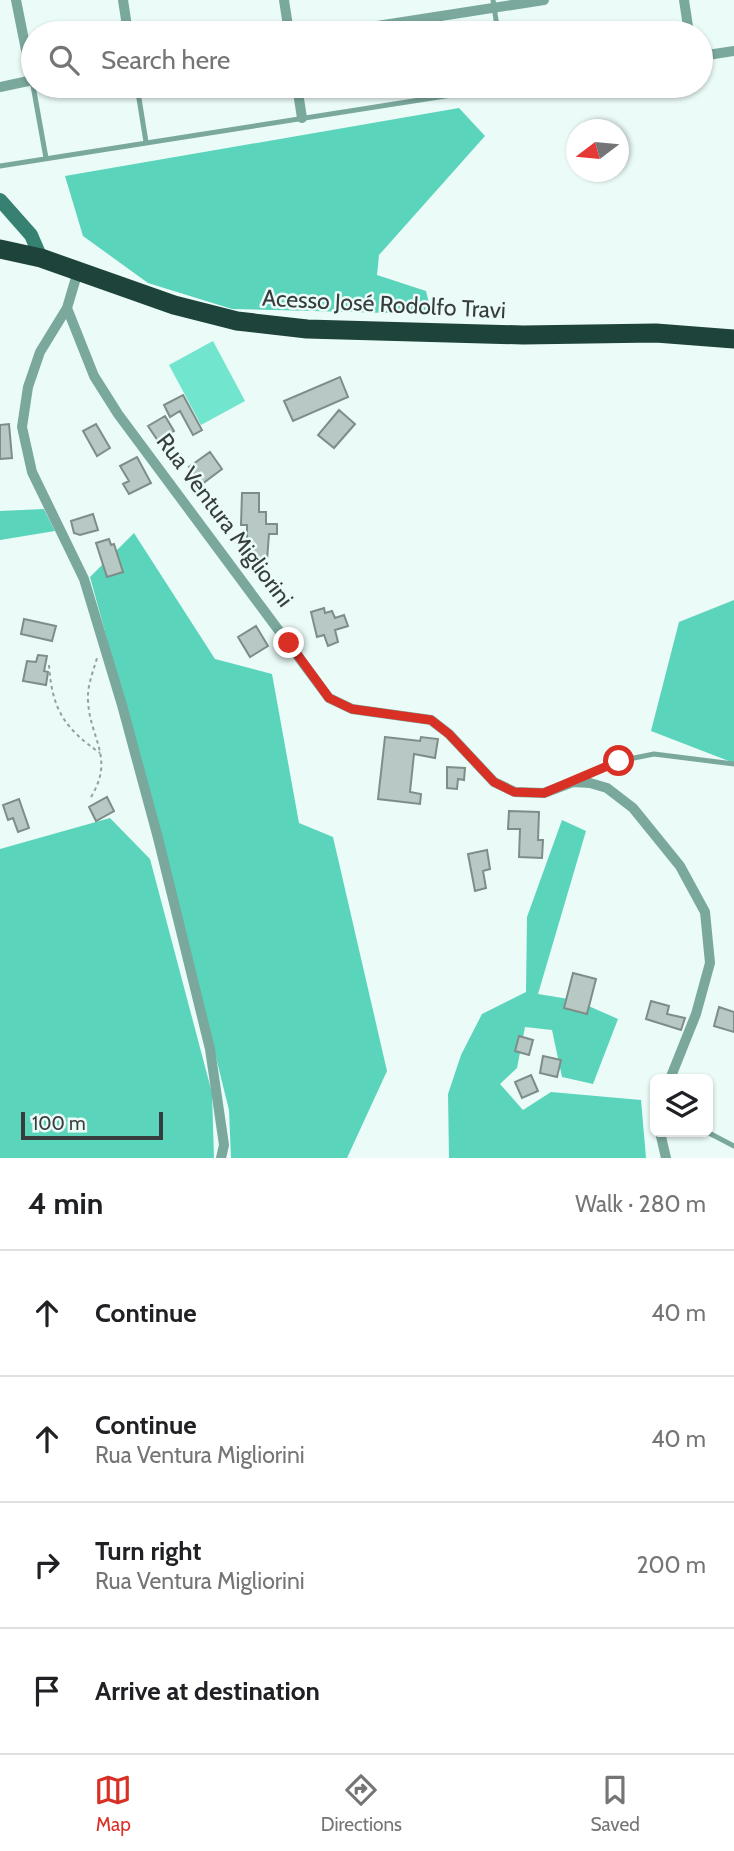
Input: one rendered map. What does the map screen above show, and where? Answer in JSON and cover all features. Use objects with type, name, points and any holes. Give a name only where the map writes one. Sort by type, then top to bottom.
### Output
[{"type":"highway","name":"Acesso José Rodolfo Travi","points":[[0,249],[41,258],[174,305],[237,321],[307,329],[523,335],[656,333],[734,339]]},
{"type":"street","points":[[16,0],[21,25]]},
{"type":"street","points":[[123,0],[126,21]]},
{"type":"street","points":[[284,0],[287,21]]},
{"type":"street","points":[[399,21],[494,4],[544,0]]},
{"type":"street","points":[[684,0],[687,21]]},
{"type":"street","points":[[713,54],[734,51]]},
{"type":"street","points":[[0,86],[21,82]]},
{"type":"street","points":[[299,98],[302,118]]},
{"type":"street","points":[[0,200],[30,234],[41,258]]},
{"type":"street","points":[[78,271],[66,308],[40,352],[28,387],[22,427],[32,472],[84,579],[158,838],[210,1049],[224,1145],[221,1158]]},
{"type":"street","name":"Rua Ventura Migliorini","points":[[66,308],[94,376],[118,414],[329,698],[352,709],[431,720],[449,734],[494,782],[514,792],[544,793],[573,782],[607,788],[633,808],[680,866],[705,912],[710,963],[696,1014],[672,1074]]},
{"type":"street","points":[[661,1137],[666,1158]]},
{"type":"lane","points":[[35,98],[47,158]]},
{"type":"lane","points":[[139,98],[146,142]]},
{"type":"lane","points":[[0,166],[431,98]]},
{"type":"lane","points":[[573,782],[619,761],[654,754],[734,764]]},
{"type":"lane","points":[[713,1135],[734,1146]]},
{"type":"path","points":[[92,797],[100,783],[101,754],[88,703],[88,689],[102,636]]},
{"type":"path","points":[[49,665],[55,704],[64,721],[78,738],[101,754]]},
{"type":"green space","points":[[459,108],[485,136],[379,255],[377,275],[426,291],[431,311],[389,313],[232,309],[148,283],[83,236],[65,176]]},
{"type":"green space","points":[[213,341],[245,401],[201,425],[169,365]]},
{"type":"green space","points":[[44,509],[55,531],[0,540],[0,511]]},
{"type":"green space","points":[[134,533],[215,659],[272,674],[299,823],[333,837],[387,1071],[347,1158],[231,1158],[229,1110],[162,839],[90,577]]},
{"type":"green space","points":[[734,600],[734,763],[651,731],[679,622]]},
{"type":"green space","points":[[110,818],[150,859],[212,1093],[214,1158],[0,1158],[0,849]]},
{"type":"green space","points":[[562,820],[586,831],[538,994],[575,1000],[618,1019],[593,1084],[562,1077],[552,1030],[525,1027],[517,1068],[500,1084],[523,1110],[551,1092],[641,1100],[646,1158],[449,1158],[448,1094],[461,1055],[482,1014],[526,992],[527,917]]},
{"type":"building","points":[[340,377],[348,397],[293,421],[284,401]]},
{"type":"building","points":[[183,395],[202,430],[193,435],[180,411],[170,417],[164,405]]},
{"type":"building","points":[[339,410],[355,424],[334,448],[318,435]]},
{"type":"building","points":[[165,416],[174,431],[158,441],[148,426]]},
{"type":"building","points":[[9,424],[12,458],[0,459],[0,425]]},
{"type":"building","points":[[96,424],[110,448],[97,456],[83,431]]},
{"type":"building","points":[[210,452],[222,469],[202,484],[189,467]]},
{"type":"building","points":[[137,457],[151,483],[129,494],[123,484],[129,481],[120,466]]},
{"type":"building","points":[[242,493],[259,493],[259,512],[266,512],[266,524],[277,524],[277,534],[269,534],[267,560],[247,558],[247,525],[241,525]]},
{"type":"building","points":[[93,514],[98,530],[80,535],[74,533],[71,521]]},
{"type":"building","points":[[109,539],[111,545],[114,544],[123,572],[107,577],[96,543]]},
{"type":"building","points":[[324,608],[325,613],[332,611],[335,618],[344,615],[348,626],[335,630],[338,642],[328,646],[324,635],[317,637],[311,612]]},
{"type":"building","points":[[24,619],[56,626],[52,641],[21,634]]},
{"type":"building","points":[[256,626],[268,646],[250,657],[238,637]]},
{"type":"building","points":[[38,655],[47,656],[44,671],[48,672],[46,685],[23,681],[27,661],[36,662]]},
{"type":"building","points":[[385,737],[420,741],[421,737],[438,739],[435,758],[414,754],[410,792],[421,794],[420,804],[378,799]]},
{"type":"building","points":[[447,767],[465,768],[464,780],[458,779],[457,789],[447,788]]},
{"type":"building","points":[[107,797],[114,811],[96,821],[89,807]]},
{"type":"building","points":[[19,799],[29,828],[18,832],[13,818],[8,820],[3,805]]},
{"type":"building","points":[[509,811],[539,812],[538,840],[543,840],[542,858],[519,857],[520,829],[508,829]]},
{"type":"building","points":[[487,850],[490,869],[483,871],[486,888],[475,891],[468,854]]},
{"type":"building","points":[[573,973],[596,979],[587,1014],[564,1008]]},
{"type":"building","points":[[651,1001],[669,1006],[667,1014],[685,1018],[681,1030],[646,1019]]},
{"type":"building","points":[[719,1007],[734,1012],[734,1032],[714,1026]]},
{"type":"building","points":[[519,1036],[533,1040],[529,1055],[515,1051]]},
{"type":"building","points":[[543,1056],[561,1060],[557,1077],[540,1073]]},
{"type":"building","points":[[531,1075],[538,1091],[522,1098],[515,1082]]},
{"type":"route","points":[[289,643],[329,698],[352,709],[431,720],[449,734],[494,782],[514,792],[544,793],[619,761]]}]
